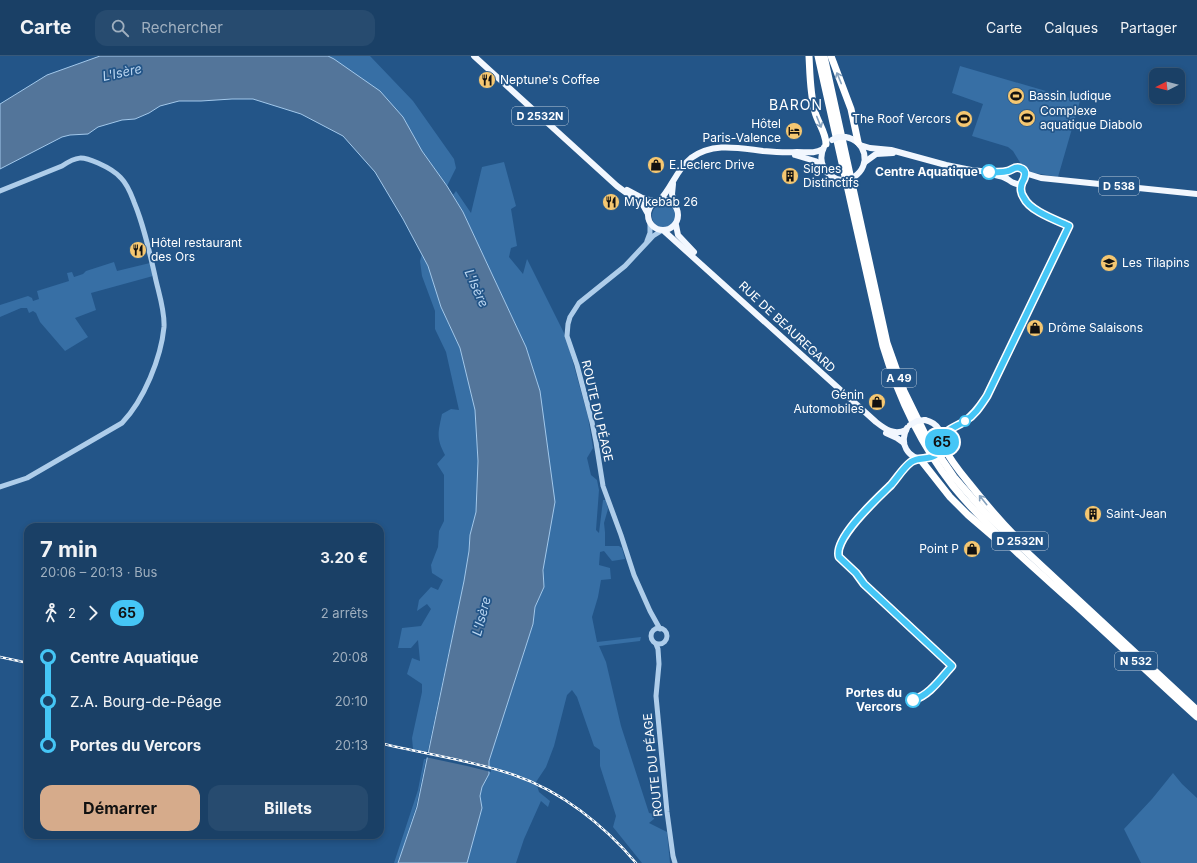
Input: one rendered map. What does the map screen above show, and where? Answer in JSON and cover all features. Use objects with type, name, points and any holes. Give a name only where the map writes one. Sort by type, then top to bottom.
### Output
[{"type":"highway","points":[[809,56],[813,104],[827,144]]},
{"type":"highway","name":"A 49","points":[[818,56],[879,334],[892,376],[909,415],[921,438],[952,485],[996,532],[1075,605]]},
{"type":"highway","name":"A 49","points":[[824,56],[884,331],[899,378],[914,413],[939,457],[974,502],[1000,529],[1108,628]]},
{"type":"highway","points":[[831,56],[849,103],[859,144]]},
{"type":"highway","name":"D 2532N","points":[[941,446],[999,520],[1108,628]]},
{"type":"highway","name":"D 2532N","points":[[920,459],[965,512],[1075,605]]},
{"type":"highway","name":"N 532","points":[[1075,605],[1197,717]]},
{"type":"highway","name":"N 532","points":[[1108,628],[1197,710]]},
{"type":"main road","name":"D 2532N","points":[[474,56],[616,186],[642,206],[648,214]]},
{"type":"main road","points":[[673,182],[672,194],[674,204],[679,214],[678,220],[672,229],[662,231],[654,228],[650,223],[648,214],[651,207],[658,201],[673,182],[685,163],[701,152],[711,149],[729,147],[785,153],[811,153],[838,137],[845,137],[853,139],[859,144],[868,148],[895,151],[959,168],[1000,173],[1010,171],[1018,167],[1025,172],[1026,176],[1024,181],[1020,184],[1016,184],[1010,180],[998,176],[952,170],[893,154],[876,154],[865,162]]},
{"type":"main road","points":[[827,144],[821,158],[822,164],[825,171],[830,175],[836,179],[842,180],[854,177],[862,170],[865,162],[864,152],[859,144]]},
{"type":"main road","points":[[785,153],[822,164]]},
{"type":"main road","points":[[1010,171],[1010,180]]},
{"type":"main road","name":"D 538","points":[[1025,172],[1041,178],[1197,194]]},
{"type":"main road","name":"D 2532N","points":[[606,176],[642,198],[658,201]]},
{"type":"main road","name":"D 538","points":[[1024,181],[1041,178]]},
{"type":"main road","points":[[658,201],[668,201],[674,204]]},
{"type":"main road","name":"RUE DE BEAUREGARD","points":[[676,225],[676,232],[680,238],[720,280]]},
{"type":"main road","name":"RUE DE BEAUREGARD","points":[[662,231],[720,280],[870,418],[884,428],[896,433],[908,428]]},
{"type":"main road","name":"RUE DE BEAUREGARD","points":[[839,390],[879,429],[904,443]]},
{"type":"main road","points":[[925,420],[938,427],[942,435],[941,446],[936,454],[928,458],[920,459],[910,454],[904,443],[908,428],[917,421],[925,420]]},
{"type":"street","points":[[0,191],[62,166],[70,160],[85,158],[109,168],[122,178],[128,188],[147,238],[164,322],[160,348],[153,370],[145,388],[129,416],[119,425],[27,478],[0,487]]},
{"type":"street","points":[[647,242],[650,233],[650,223]]},
{"type":"street","name":"ROUTE DU PÉAGE","points":[[660,629],[650,611],[634,575],[621,534],[603,486],[592,422],[577,365],[567,336],[570,317],[580,303],[625,266],[647,242],[662,231]]},
{"type":"street","name":"ROUTE DU PÉAGE","points":[[650,611],[654,630]]},
{"type":"street","points":[[660,629],[663,629],[666,634],[666,641],[663,644],[653,643],[650,638],[651,633],[654,630],[660,629]]},
{"type":"street","name":"ROUTE DU PÉAGE","points":[[656,644],[658,649],[659,664]]},
{"type":"street","name":"ROUTE DU PÉAGE","points":[[663,644],[659,664],[656,696],[667,812],[675,863]]},
{"type":"shaded area","points":[[328,56],[370,56],[413,101],[454,159],[456,168],[447,186],[422,151],[403,117]]},
{"type":"shaded area","name":"Complexe aquatique Diabolo","points":[[960,66],[1080,101],[1058,177],[1029,172],[1021,164],[1013,151],[1008,147],[972,136],[983,104],[952,93]]},
{"type":"shaded area","points":[[504,162],[516,206],[511,209],[517,246],[511,248],[509,257],[523,274],[527,259],[566,337],[588,417],[593,448],[587,458],[591,475],[597,480],[599,490],[596,530],[599,533],[603,500],[606,500],[608,509],[604,523],[605,546],[619,546],[622,548],[625,559],[612,561],[604,551],[600,552],[599,565],[610,568],[611,579],[601,580],[592,617],[597,642],[641,637],[640,641],[599,646],[606,662],[621,726],[649,813],[654,814],[654,819],[649,823],[667,832],[670,863],[642,863],[613,827],[616,816],[600,766],[600,750],[594,746],[577,697],[572,690],[567,695],[554,746],[546,767],[536,782],[539,792],[550,801],[548,807],[541,801],[524,839],[516,863],[467,863],[482,808],[480,796],[482,787],[489,774],[489,761],[533,624],[535,607],[544,587],[540,391],[526,347],[463,212],[453,195],[456,191],[471,213],[482,167]]},
{"type":"shaded area","points":[[664,204],[673,207],[676,216],[673,225],[664,228],[655,225],[652,216],[655,207]]},
{"type":"shaded area","points":[[422,254],[428,266],[441,307],[460,348],[475,410],[478,461],[476,512],[470,535],[464,581],[428,750],[426,752],[413,749],[412,738],[422,692],[422,684],[407,674],[412,658],[420,661],[418,640],[411,648],[398,648],[402,628],[421,626],[431,609],[427,604],[417,611],[419,600],[431,587],[438,590],[443,580],[432,573],[431,565],[438,547],[439,531],[444,521],[444,475],[437,464],[445,455],[439,440],[439,431],[442,414],[451,409],[459,410],[446,352],[435,329],[435,311],[422,276],[420,261]]},
{"type":"shaded area","points":[[114,262],[117,271],[150,263],[153,276],[91,293],[96,310],[75,318],[88,337],[65,351],[40,322],[36,313],[33,311],[29,313],[27,308],[21,308],[0,317],[0,305],[28,296],[32,298],[33,301],[39,299],[37,291],[69,281],[67,273],[72,272],[74,277],[83,274],[86,271]]},
{"type":"shaded area","points":[[424,759],[426,759],[416,807],[398,863],[394,863],[418,790]]},
{"type":"shaded area","points":[[1173,773],[1197,798],[1197,863],[1141,863],[1124,829],[1152,799]]},
{"type":"water","name":"L'Isère","points":[[100,56],[328,56],[334,59],[380,91],[403,117],[422,151],[447,186],[463,212],[526,347],[540,391],[555,502],[543,570],[544,587],[535,607],[533,624],[489,761],[489,774],[482,787],[480,796],[482,808],[467,863],[398,863],[417,807],[464,581],[470,535],[476,512],[478,461],[475,410],[460,348],[441,307],[428,266],[403,219],[375,172],[343,136],[301,114],[253,99],[179,101],[160,106],[135,119],[122,120],[98,127],[88,134],[62,137],[0,169],[0,104],[47,75]]},
{"type":"pier","points":[[426,752],[491,767],[491,772],[425,757]]},
{"type":"railway","points":[[0,657],[24,662]]},
{"type":"railway","points":[[384,744],[481,765],[514,775],[548,790],[565,800],[596,823],[610,835],[636,863]]},
{"type":"bus line","name":"65","points":[[913,700],[921,698],[926,694],[952,666],[864,584],[844,560],[839,557],[838,553],[844,538],[851,528],[867,509],[891,485],[906,466],[913,460],[930,458],[936,454],[941,448],[942,439],[948,432],[969,419],[980,407],[987,396],[1069,226],[1034,209],[1028,204],[1023,197],[1021,188],[1022,182],[1026,176],[1022,169],[1016,167],[1010,171],[1000,173],[989,172]]},
{"type":"place","name":"Neptune's Coffee","points":[[487,80]]},
{"type":"place","name":"Bassin ludique","points":[[1016,96]]},
{"type":"place","name":"Complexe aquatique Diabolo","points":[[1027,118]]},
{"type":"place","name":"The Roof Vercors","points":[[964,119]]},
{"type":"place","name":"Hôtel Paris-Valence","points":[[794,131]]},
{"type":"place","name":"E.Leclerc Drive","points":[[656,165]]},
{"type":"place","name":"Centre Aquatique","points":[[989,172]]},
{"type":"place","name":"Signes Distinctifs","points":[[790,176]]},
{"type":"place","name":"My kebab 26","points":[[611,202]]},
{"type":"place","name":"Hôtel restaurant des Ors","points":[[138,250]]},
{"type":"place","name":"Les Tilapins","points":[[1109,263]]},
{"type":"place","name":"Drôme Salaisons","points":[[1035,328]]},
{"type":"place","name":"Génin Automobiles","points":[[877,402]]},
{"type":"place","name":"Saint-Jean","points":[[1093,514]]},
{"type":"place","name":"Point P","points":[[972,549]]},
{"type":"place","name":"Portes du Vercors","points":[[913,700]]},
{"type":"district","name":"BARON","points":[[796,105]]}]
